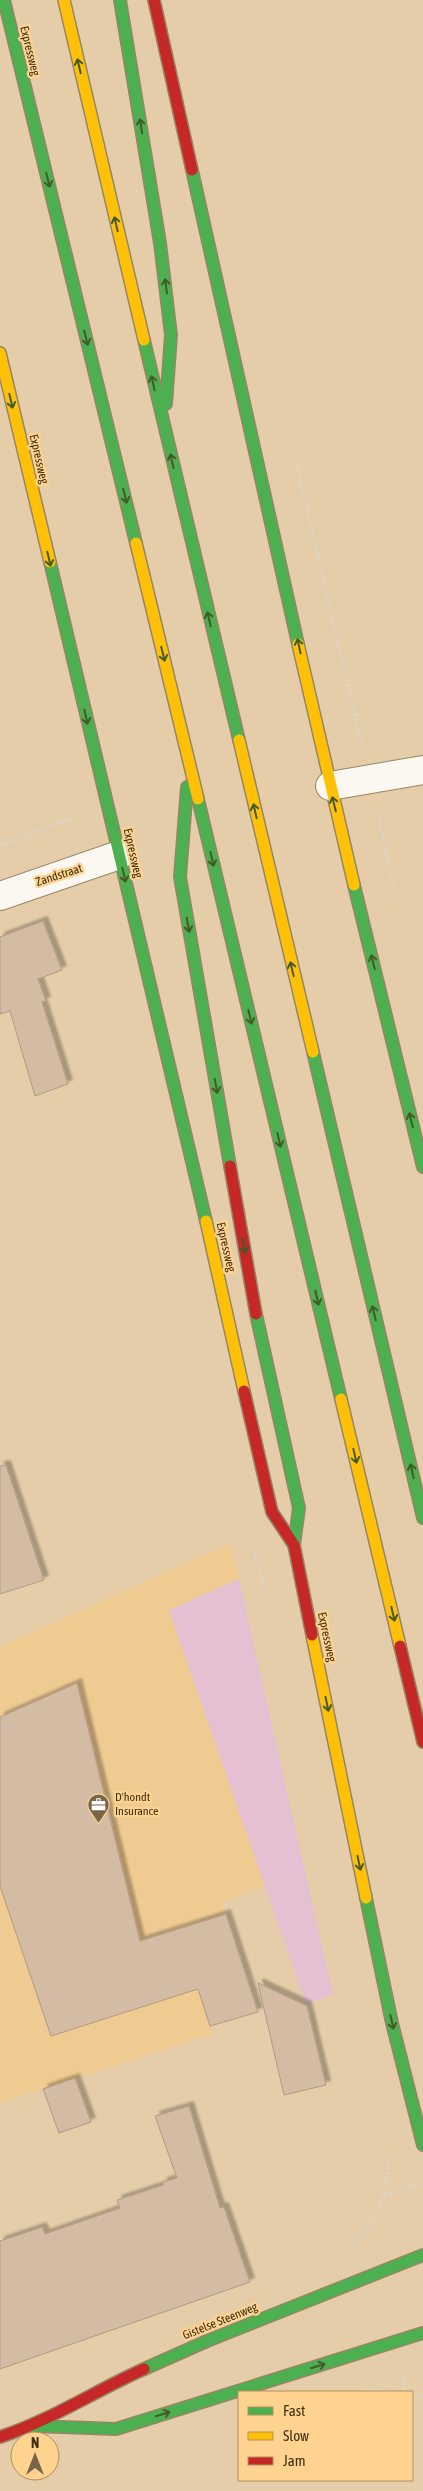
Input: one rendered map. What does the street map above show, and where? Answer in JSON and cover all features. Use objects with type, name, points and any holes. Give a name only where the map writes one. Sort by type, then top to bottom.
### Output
[{"type":"main road","name":"Expressweg","points":[[4,0],[189,760],[423,1742]]},
{"type":"main road","points":[[64,0],[423,1518]]},
{"type":"main road","points":[[120,0],[160,243],[171,335],[165,430]]},
{"type":"main road","points":[[154,0],[330,786],[423,1167]]},
{"type":"main road","name":"Expressweg","points":[[0,353],[272,1512],[294,1545],[392,2023],[423,2145]]},
{"type":"main road","points":[[189,760],[180,878],[258,1324],[299,1508],[294,1545]]},
{"type":"main road","name":"Gistelse Steenweg","points":[[0,2437],[33,2426],[110,2385],[207,2340],[423,2255]]},
{"type":"main road","name":"Gistelse Steenweg","points":[[33,2426],[116,2429],[423,2333]]},
{"type":"street","points":[[330,786],[423,770]]},
{"type":"street","name":"Zandstraat","points":[[0,896],[119,855]]},
{"type":"path","points":[[0,845],[78,816]]},
{"type":"path","points":[[385,2196],[423,2182]]},
{"type":"path","points":[[359,2388],[383,2391]]},
{"type":"shaded area","points":[[231,1543],[239,1579],[169,1610],[265,1885],[223,1902],[226,1914],[179,1929],[212,2034],[0,2103],[0,1647]]},
{"type":"shaded area","points":[[239,1579],[333,1995],[306,2004],[169,1610]]},
{"type":"building","points":[[43,921],[62,970],[38,979],[46,1001],[42,1002],[68,1084],[35,1096],[10,1011],[0,1014],[0,937]]},
{"type":"building","points":[[6,1465],[44,1580],[0,1594],[0,1466]]},
{"type":"building","points":[[77,1683],[140,1941],[226,1914],[258,2012],[210,2026],[198,1989],[51,2036],[0,1886],[0,1717]]},
{"type":"building","points":[[258,1983],[307,2006],[326,2085],[284,2095]]},
{"type":"building","points":[[75,2078],[91,2122],[59,2133],[43,2089]]},
{"type":"building","points":[[189,2106],[220,2208],[224,2207],[250,2282],[0,2369],[0,2241],[42,2227],[45,2234],[120,2208],[117,2200],[163,2185],[163,2182],[177,2178],[155,2116]]},
{"type":"traffic: fast","points":[[4,0],[136,543]]},
{"type":"traffic: fast","points":[[120,0],[160,243],[171,335],[166,404]]},
{"type":"traffic: fast","points":[[192,170],[298,644]]},
{"type":"traffic: fast","points":[[144,340],[239,740]]},
{"type":"traffic: fast","points":[[50,562],[206,1221]]},
{"type":"traffic: fast","points":[[187,787],[180,877],[230,1166]]},
{"type":"traffic: fast","points":[[198,799],[341,1399]]},
{"type":"traffic: fast","points":[[354,885],[423,1167]]},
{"type":"traffic: fast","points":[[313,1052],[423,1518]]},
{"type":"traffic: fast","points":[[256,1314],[299,1508],[294,1545]]},
{"type":"traffic: fast","points":[[366,1898],[392,2023],[423,2145]]},
{"type":"traffic: fast","points":[[144,2369],[207,2341],[423,2255]]},
{"type":"traffic: fast","points":[[34,2426],[116,2429],[423,2333]]},
{"type":"traffic: slow","points":[[64,0],[144,340]]},
{"type":"traffic: slow","points":[[0,353],[50,562]]},
{"type":"traffic: slow","points":[[136,543],[198,799]]},
{"type":"traffic: slow","points":[[298,644],[354,885]]},
{"type":"traffic: slow","points":[[239,740],[313,1052]]},
{"type":"traffic: slow","points":[[206,1221],[244,1391]]},
{"type":"traffic: slow","points":[[341,1399],[400,1646]]},
{"type":"traffic: slow","points":[[312,1635],[366,1898]]},
{"type":"traffic: jam","points":[[154,0],[192,170]]},
{"type":"traffic: jam","points":[[230,1166],[256,1314]]},
{"type":"traffic: jam","points":[[244,1391],[272,1512],[294,1545],[312,1635]]},
{"type":"traffic: jam","points":[[400,1646],[423,1742]]},
{"type":"traffic: jam","points":[[0,2437],[55,2414],[144,2369]]},
{"type":"place","name":"D'hondt Insurance","points":[[99,1823]]}]
